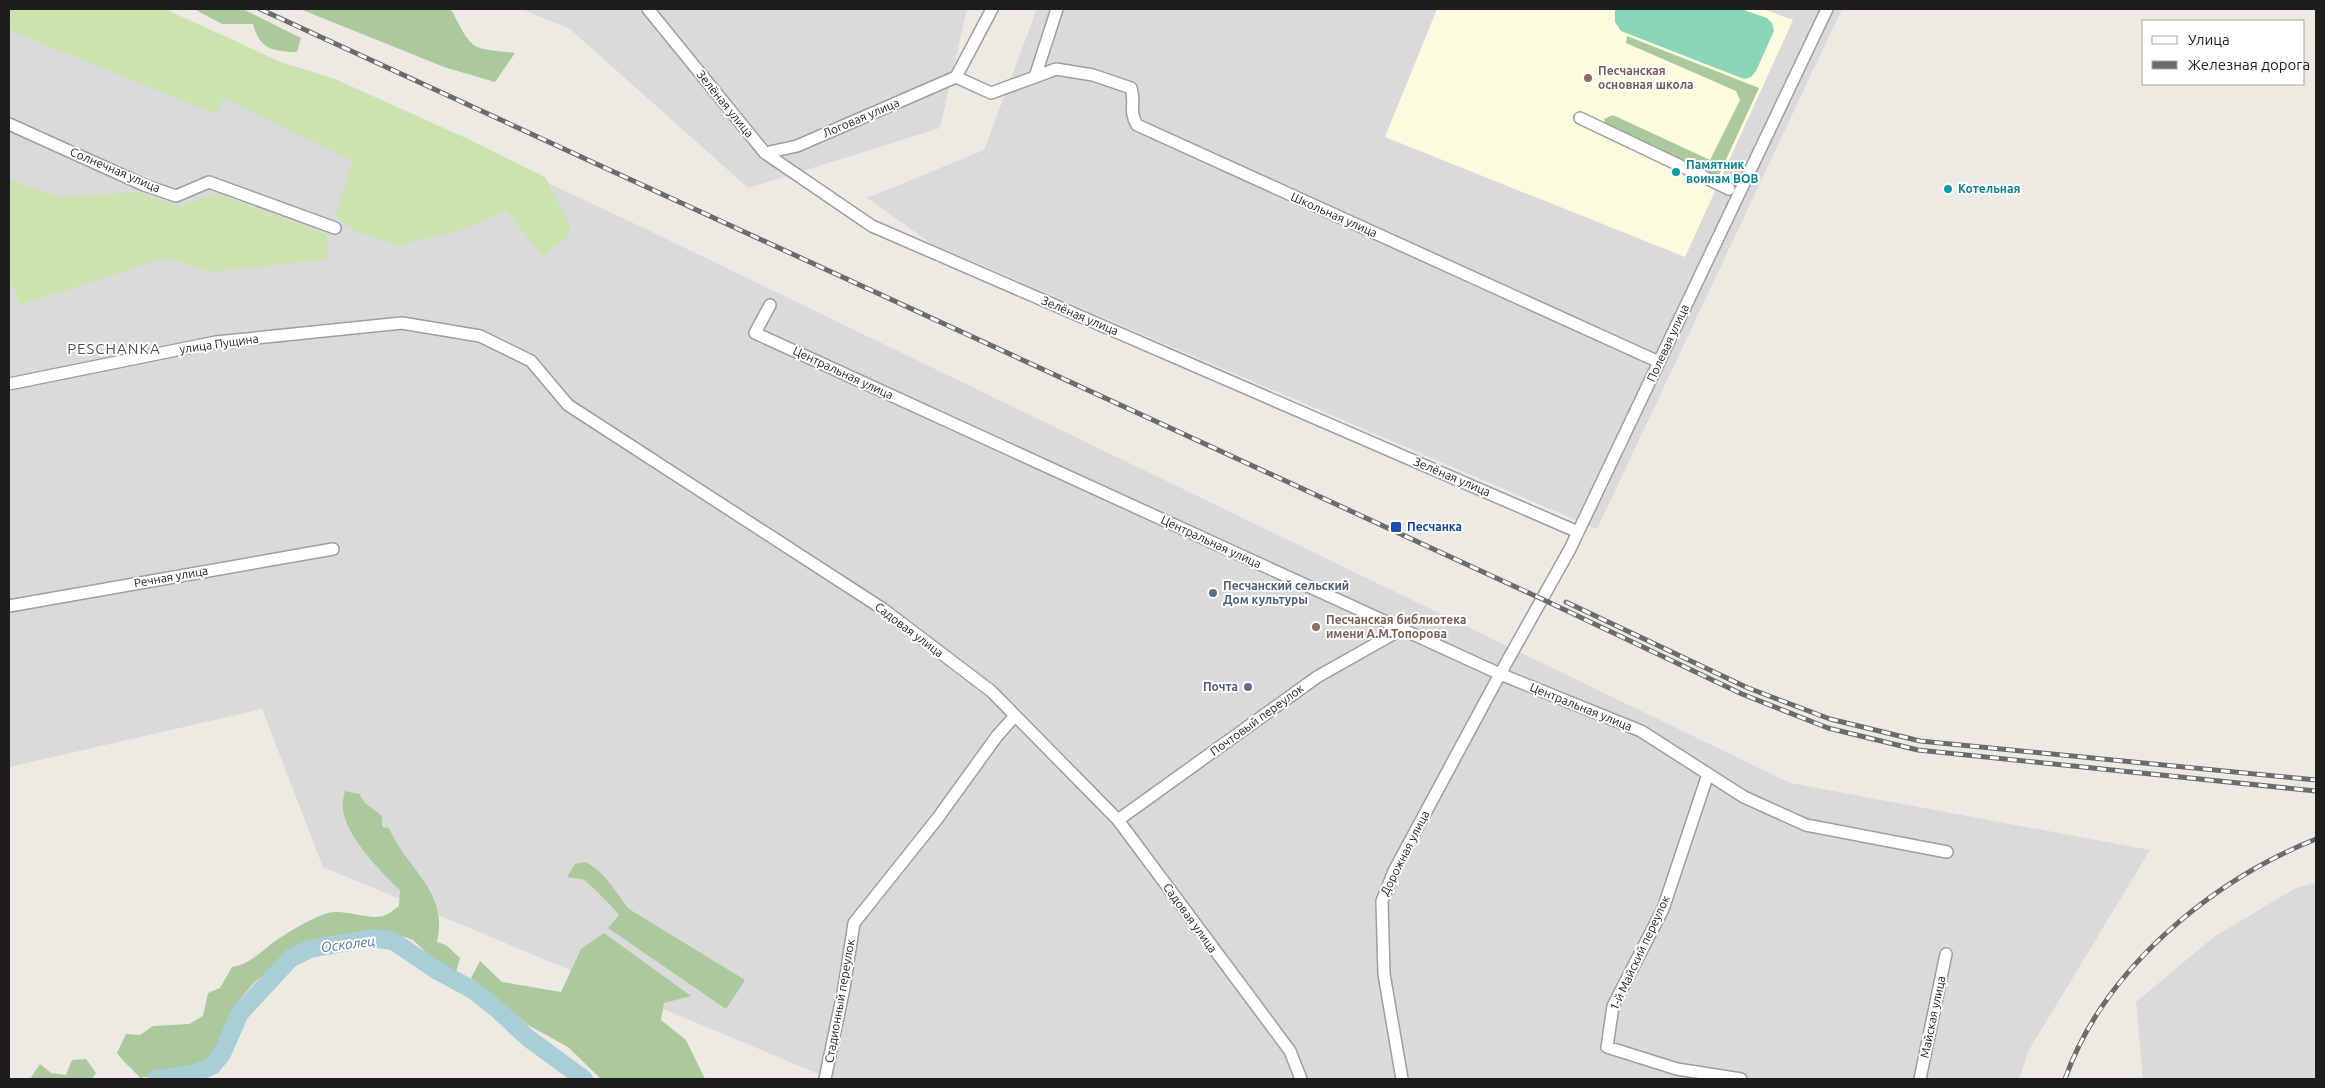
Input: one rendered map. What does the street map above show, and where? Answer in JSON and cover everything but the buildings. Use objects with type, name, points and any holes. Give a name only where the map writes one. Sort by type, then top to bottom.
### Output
[{"type":"street","name":"Зелёная улица","points":[[648,9],[764,153],[786,166],[872,226],[1578,532]]},
{"type":"street","points":[[992,9],[956,77],[991,93],[1034,77],[1057,9]]},
{"type":"street","name":"Полевая улица","points":[[1500,674],[1578,532],[1827,9]]},
{"type":"street","name":"Школьная улица","points":[[1034,77],[1056,69],[1093,75],[1131,88],[1134,97],[1131,115],[1137,125],[1659,362]]},
{"type":"street","name":"Логовая улица","points":[[764,153],[797,146],[956,77]]},
{"type":"street","points":[[1580,118],[1729,189]]},
{"type":"street","name":"Солнечная улица","points":[[9,124],[144,185],[176,196],[209,182],[335,228]]},
{"type":"street","points":[[786,166],[797,146]]},
{"type":"street","name":"Центральная улица","points":[[770,305],[755,333],[1500,674],[1641,731],[1744,797],[1806,826],[1947,852]]},
{"type":"street","name":"улица Пущина","points":[[9,384],[216,342],[402,323]]},
{"type":"street","name":"Садовая улица","points":[[402,323],[480,336],[531,361],[568,405],[883,609],[990,692],[1118,820],[1290,1051],[1301,1079]]},
{"type":"street","name":"Речная улица","points":[[9,606],[333,549]]},
{"type":"street","name":"Почтовый переулок","points":[[1118,820],[1317,677],[1402,629]]},
{"type":"street","name":"Дорожная улица","points":[[1402,1079],[1384,974],[1382,901],[1394,871],[1500,674]]},
{"type":"street","name":"Стадионный переулок","points":[[825,1079],[844,988],[854,923],[937,819],[997,736],[1014,717]]},
{"type":"street","name":"1-й Майский переулок","points":[[1708,774],[1663,909],[1613,1006],[1607,1047],[1678,1069],[1741,1079]]},
{"type":"street","name":"Майская улица","points":[[1920,1079],[1946,954]]},
{"type":"shaded area","points":[[9,9],[448,136],[650,231],[1790,783],[2150,850],[2029,1050],[2019,1079],[831,1079],[323,867],[262,709],[9,767]]},
{"type":"shaded area","points":[[522,9],[967,9],[940,128],[748,188],[570,29]]},
{"type":"shaded area","points":[[1037,9],[1842,9],[1597,529],[932,244],[867,198],[984,150]]},
{"type":"shaded area","name":"Песчанская основная школа","points":[[1437,9],[1763,9],[1793,20],[1685,257],[1385,137]]},
{"type":"shaded area","points":[[2316,883],[2316,1079],[2143,1079],[2136,1002],[2215,936],[2296,888]]},
{"type":"green space","points":[[9,9],[165,9],[281,62],[335,79],[468,139],[545,177],[571,227],[567,238],[543,256],[506,211],[457,232],[397,245],[355,231],[335,216],[353,161],[224,98],[215,114],[9,30]]},
{"type":"green space","points":[[194,9],[243,9],[301,38],[297,52],[274,50],[264,44],[259,39],[253,24],[222,24]]},
{"type":"green space","points":[[300,9],[447,9],[452,11],[465,34],[475,46],[515,53],[495,82],[444,67]]},
{"type":"green space","points":[[1615,9],[1741,9],[1767,18],[1772,23],[1774,31],[1756,71],[1751,77],[1744,79],[1621,31],[1615,22]]},
{"type":"green space","points":[[1627,36],[1759,88],[1718,177],[1606,125],[1604,119],[1613,115],[1710,160],[1740,100],[1736,91],[1626,43]]},
{"type":"green space","points":[[9,179],[58,197],[137,192],[180,207],[215,193],[327,234],[329,259],[212,272],[165,258],[20,305],[9,277]]},
{"type":"green space","points":[[345,791],[359,794],[365,803],[382,816],[382,827],[389,828],[432,895],[437,909],[439,924],[437,942],[446,945],[460,958],[456,972],[434,960],[413,940],[390,932],[361,932],[310,942],[292,952],[254,983],[237,1003],[219,1049],[210,1063],[199,1070],[178,1070],[140,1078],[117,1053],[126,1034],[140,1035],[153,1026],[189,1024],[203,1016],[208,993],[220,988],[232,967],[248,961],[297,927],[311,920],[332,912],[379,917],[388,914],[399,906],[400,890],[365,852],[349,829],[343,805]]},
{"type":"green space","points":[[586,862],[605,877],[629,909],[745,980],[726,1009],[608,928],[619,915],[617,912],[584,880],[567,877],[575,864]]},
{"type":"green space","points":[[604,933],[691,996],[664,1003],[661,1020],[686,1040],[705,1079],[601,1079],[568,1047],[528,1025],[471,978],[480,961],[502,982],[561,992],[581,949]]},
{"type":"green space","points":[[86,1059],[96,1073],[92,1079],[30,1079],[40,1064],[51,1073],[66,1075],[72,1060]]},
{"type":"waterway","name":"Осколец","points":[[156,1079],[193,1074],[212,1066],[222,1054],[240,1013],[291,958],[310,949],[371,938],[393,941],[436,970],[473,990],[528,1038],[584,1079]]},
{"type":"railway","points":[[260,9],[1542,599],[1742,694],[1828,728],[1918,750],[2316,791]]},
{"type":"railway","points":[[1566,602],[1748,688],[1830,719],[1920,741],[2316,780]]},
{"type":"railway","points":[[2065,1079],[2083,1039],[2106,1001],[2134,966],[2166,934],[2201,904],[2238,879],[2277,857],[2316,839]]},
{"type":"place","name":"Песчанская основная школа","points":[[1588,78]]},
{"type":"place","name":"Памятник воинам ВОВ","points":[[1676,172]]},
{"type":"place","name":"Котельная","points":[[1948,189]]},
{"type":"place","name":"Песчанка","points":[[1396,527]]},
{"type":"place","name":"Песчанский сельский Дом культуры","points":[[1213,593]]},
{"type":"place","name":"Песчанская библиотека имени А.М.Топорова","points":[[1316,627]]},
{"type":"place","name":"Почта","points":[[1248,687]]},
{"type":"district","name":"PESCHANKA","points":[[114,349]]}]
